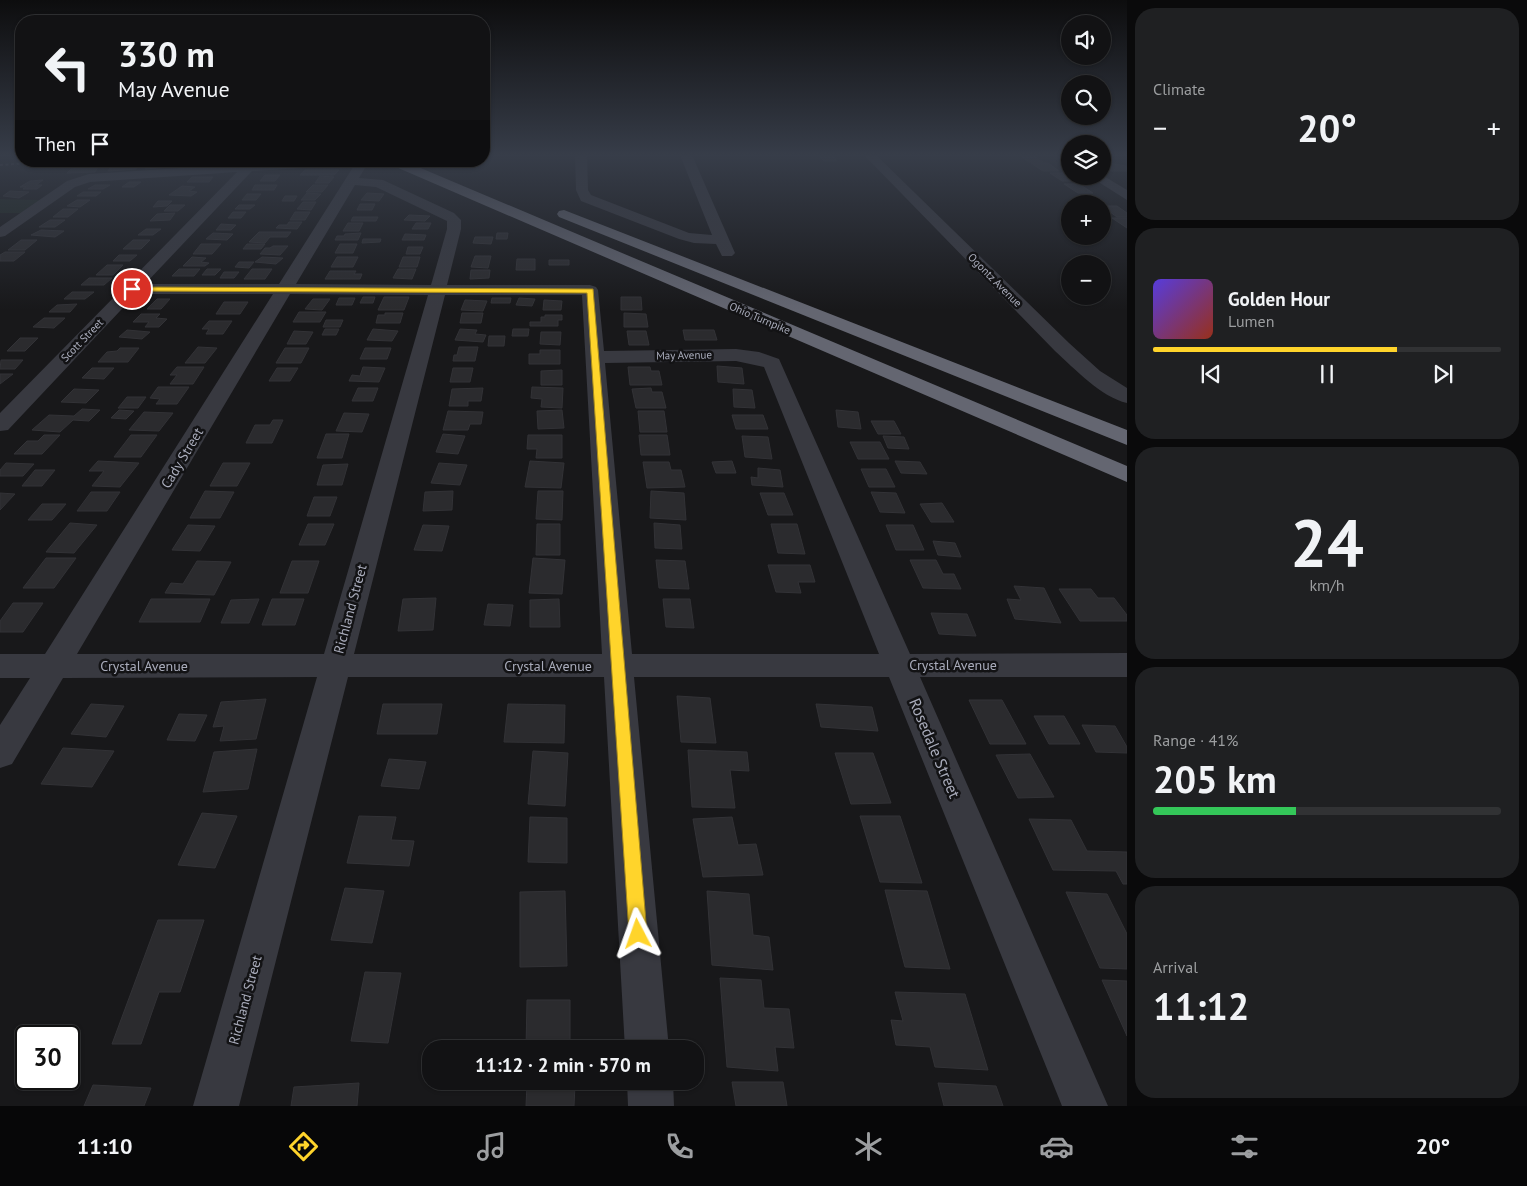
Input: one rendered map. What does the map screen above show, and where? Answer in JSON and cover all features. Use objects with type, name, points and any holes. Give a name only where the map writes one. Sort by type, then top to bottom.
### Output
[{"type":"highway","name":"Ohio Turnpike","points":[[498,207],[1127,475]]},
{"type":"highway","name":"Ohio Turnpike","points":[[546,207],[1127,438]]},
{"type":"street","points":[[0,233],[38,207]]},
{"type":"street","name":"Scott Street","points":[[0,424],[211,207]]},
{"type":"street","name":"Cady Street","points":[[0,754],[285,289],[333,207]]},
{"type":"street","name":"Richland Street","points":[[216,1106],[454,229],[454,220],[427,207]]},
{"type":"street","points":[[609,207],[689,237],[722,240]]},
{"type":"street","points":[[708,207],[727,253]]},
{"type":"street","name":"Ogontz Avenue","points":[[922,207],[1062,347],[1093,375],[1127,397]]},
{"type":"street","points":[[132,289],[590,290],[646,1040]]},
{"type":"street","name":"May Avenue","points":[[596,356],[736,355],[758,358],[772,363]]},
{"type":"street","name":"Rosedale Street","points":[[772,363],[1085,1106]]},
{"type":"street","name":"Crystal Avenue","points":[[0,666],[1127,665]]},
{"type":"street","points":[[651,1090],[652,1106]]},
{"type":"shaded area","points":[[0,207],[30,207],[21,213],[0,213]]},
{"type":"building","points":[[168,207],[183,207],[178,211],[164,211]]},
{"type":"building","points":[[237,207],[253,207],[250,209],[235,209]]},
{"type":"building","points":[[299,207],[313,207],[311,210],[297,209]]},
{"type":"building","points":[[359,207],[374,207],[372,210],[357,210]]},
{"type":"building","points":[[1111,207],[1118,207],[1127,213],[1127,217],[1117,217],[1111,213]]},
{"type":"building","points":[[63,209],[78,209],[68,217],[53,217]]},
{"type":"building","points":[[233,212],[246,212],[241,218],[228,218]]},
{"type":"building","points":[[295,212],[310,212],[305,220],[290,220]]},
{"type":"building","points":[[175,213],[170,220],[150,221],[157,214]]},
{"type":"building","points":[[409,215],[430,216],[425,221],[404,220]]},
{"type":"building","points":[[353,217],[378,217],[376,221],[351,221]]},
{"type":"building","points":[[1112,218],[1127,218],[1127,228]]},
{"type":"building","points":[[50,220],[65,220],[55,227],[39,227]]},
{"type":"building","points":[[289,222],[302,222],[297,229],[276,228],[279,225],[287,225]]},
{"type":"building","points":[[348,223],[363,223],[359,231],[343,231]]},
{"type":"building","points":[[416,223],[431,223],[428,229],[412,229]]},
{"type":"building","points":[[221,224],[236,225],[231,230],[216,230]]},
{"type":"building","points":[[146,229],[161,229],[153,235],[138,235]]},
{"type":"building","points":[[41,230],[64,231],[55,237],[31,235]]},
{"type":"building","points":[[259,232],[291,232],[287,237],[270,237],[265,243],[249,242]]},
{"type":"building","points":[[213,233],[233,234],[227,240],[206,239]]},
{"type":"building","points":[[361,233],[358,240],[335,240],[337,236]]},
{"type":"building","points":[[497,233],[508,233],[507,239],[496,239]]},
{"type":"building","points":[[405,234],[426,235],[424,240],[402,240]]},
{"type":"building","points":[[475,237],[493,237],[491,244],[473,243]]},
{"type":"building","points":[[363,239],[381,239],[380,242],[362,243]]},
{"type":"building","points":[[21,240],[37,240],[25,250],[8,250]]},
{"type":"building","points":[[133,240],[150,240],[141,249],[123,249]]},
{"type":"building","points":[[201,244],[221,244],[212,254],[193,254]]},
{"type":"building","points":[[247,244],[265,244],[261,249],[243,249]]},
{"type":"building","points":[[340,244],[357,244],[353,253],[335,253]]},
{"type":"building","points":[[288,246],[280,255],[260,254],[265,248]]},
{"type":"building","points":[[408,247],[423,247],[420,254],[406,254]]},
{"type":"building","points":[[5,252],[25,252],[14,261],[0,261],[0,255]]},
{"type":"building","points":[[119,255],[137,255],[130,261],[113,261]]},
{"type":"building","points":[[475,256],[491,256],[488,268],[471,267]]},
{"type":"building","points":[[192,257],[206,258],[201,262],[209,263],[205,266],[183,266]]},
{"type":"building","points":[[262,257],[283,258],[276,264],[255,262]]},
{"type":"building","points":[[337,257],[358,257],[353,267],[331,267]]},
{"type":"building","points":[[403,257],[420,257],[417,267],[399,267]]},
{"type":"building","points":[[517,259],[535,259],[535,270],[516,270]]},
{"type":"building","points":[[549,260],[569,260],[569,265],[549,265]]},
{"type":"building","points":[[239,262],[254,262],[249,268],[235,267]]},
{"type":"building","points":[[107,265],[123,265],[113,275],[96,275]]},
{"type":"building","points":[[179,269],[200,269],[194,276],[172,276]]},
{"type":"building","points":[[207,269],[221,269],[215,275],[202,275]]},
{"type":"building","points":[[252,269],[272,269],[265,279],[244,279]]},
{"type":"building","points":[[398,269],[416,269],[412,279],[393,278]]},
{"type":"building","points":[[471,270],[490,270],[489,278],[470,279]]},
{"type":"building","points":[[330,271],[356,271],[354,274],[362,274],[360,279],[325,279]]},
{"type":"building","points":[[224,272],[239,272],[234,278],[220,278]]},
{"type":"building","points":[[89,278],[112,278],[104,285],[81,285]]},
{"type":"building","points":[[72,292],[94,292],[85,299],[64,299]]},
{"type":"building","points":[[363,297],[375,297],[373,303],[360,303]]},
{"type":"building","points":[[384,297],[409,297],[404,310],[378,310]]},
{"type":"building","points":[[621,297],[641,297],[642,310],[621,310]]},
{"type":"building","points":[[339,298],[355,298],[352,305],[336,305]]},
{"type":"building","points":[[492,298],[511,298],[510,303],[491,303]]},
{"type":"building","points":[[519,298],[535,299],[532,306],[516,305]]},
{"type":"building","points":[[157,299],[170,299],[161,309],[147,309]]},
{"type":"building","points":[[313,299],[330,299],[322,310],[305,309]]},
{"type":"building","points":[[465,300],[487,301],[483,311],[461,310]]},
{"type":"building","points":[[544,300],[562,301],[561,310],[543,310]]},
{"type":"building","points":[[224,302],[248,302],[240,314],[216,314]]},
{"type":"building","points":[[77,304],[70,312],[49,312],[57,305]]},
{"type":"building","points":[[299,312],[326,312],[320,322],[293,322]]},
{"type":"building","points":[[385,313],[403,313],[400,323],[376,323],[378,315],[385,315]]},
{"type":"building","points":[[462,313],[483,313],[481,323],[460,323]]},
{"type":"building","points":[[624,313],[646,314],[648,327],[624,327]]},
{"type":"building","points":[[141,314],[160,314],[156,318],[167,319],[159,327],[145,327],[149,322],[133,322]]},
{"type":"building","points":[[545,315],[562,315],[562,320],[558,320],[558,326],[530,326],[530,322],[541,322],[541,317],[545,317]]},
{"type":"building","points":[[44,318],[65,318],[54,328],[33,327]]},
{"type":"building","points":[[326,320],[343,320],[340,327],[323,327]]},
{"type":"building","points":[[209,321],[232,321],[223,334],[206,334],[209,329],[202,329]]},
{"type":"building","points":[[325,329],[339,329],[336,335],[322,335]]},
{"type":"building","points":[[373,329],[398,331],[392,341],[367,340]]},
{"type":"building","points":[[460,329],[477,330],[475,334],[486,335],[483,342],[455,340]]},
{"type":"building","points":[[513,329],[529,329],[528,336],[512,336]]},
{"type":"building","points":[[127,330],[150,332],[142,339],[119,337]]},
{"type":"building","points":[[683,330],[714,330],[717,340],[685,340]]},
{"type":"building","points":[[294,331],[313,332],[306,344],[287,344]]},
{"type":"building","points":[[627,331],[646,331],[649,345],[629,345]]},
{"type":"building","points":[[541,332],[561,332],[560,345],[540,344]]},
{"type":"building","points":[[489,336],[505,336],[504,346],[488,346]]},
{"type":"building","points":[[20,338],[38,338],[25,351],[7,351]]},
{"type":"building","points":[[198,347],[217,348],[205,363],[185,363]]},
{"type":"building","points":[[459,347],[478,347],[475,361],[453,361]]},
{"type":"building","points":[[120,348],[139,348],[128,362],[98,362],[107,352],[117,351]]},
{"type":"building","points":[[285,348],[309,348],[301,363],[276,363]]},
{"type":"building","points":[[365,348],[391,348],[387,359],[360,359]]},
{"type":"building","points":[[540,350],[560,350],[560,364],[529,364],[529,354],[540,354]]},
{"type":"building","points":[[1,360],[23,360],[15,369],[0,369]]},
{"type":"building","points":[[717,366],[742,368],[744,384],[718,382]]},
{"type":"building","points":[[177,367],[204,367],[193,384],[170,384],[177,375],[170,375]]},
{"type":"building","points":[[363,367],[385,368],[379,382],[349,381],[352,375],[360,376]]},
{"type":"building","points":[[628,367],[650,367],[651,371],[659,371],[662,385],[630,385]]},
{"type":"building","points":[[92,368],[114,368],[104,379],[82,378]]},
{"type":"building","points":[[277,368],[298,368],[290,381],[269,381]]},
{"type":"building","points":[[453,368],[473,368],[470,382],[450,382]]},
{"type":"building","points":[[562,370],[562,385],[541,385],[541,371]]},
{"type":"building","points":[[0,374],[13,374],[0,384]]},
{"type":"building","points":[[158,387],[189,387],[177,404],[156,404],[160,399],[150,398]]},
{"type":"building","points":[[532,387],[563,388],[562,408],[541,407],[542,399],[531,398]]},
{"type":"building","points":[[358,388],[378,388],[373,401],[352,401]]},
{"type":"building","points":[[483,388],[481,401],[468,401],[468,406],[449,406],[452,389]]},
{"type":"building","points":[[651,388],[652,392],[662,392],[666,408],[636,408],[632,389]]},
{"type":"building","points":[[74,389],[99,390],[86,403],[61,402]]},
{"type":"building","points":[[733,389],[752,390],[755,408],[734,407]]},
{"type":"building","points":[[127,397],[146,397],[138,408],[118,408]]},
{"type":"building","points":[[82,409],[100,410],[89,421],[73,420],[60,432],[32,430],[49,415],[74,416]]},
{"type":"building","points":[[119,410],[134,411],[126,419],[111,418]]},
{"type":"building","points":[[562,410],[564,428],[538,429],[537,411]]},
{"type":"building","points":[[836,410],[858,412],[861,429],[838,427]]},
{"type":"building","points":[[448,411],[483,412],[481,424],[470,424],[468,430],[443,430]]},
{"type":"building","points":[[638,411],[664,411],[667,432],[640,432]]},
{"type":"building","points":[[144,412],[173,413],[159,431],[129,430]]},
{"type":"building","points":[[344,413],[369,414],[362,432],[336,431]]},
{"type":"building","points":[[732,415],[763,415],[768,429],[736,429]]},
{"type":"building","points":[[273,420],[283,420],[272,443],[246,443],[255,425],[270,425]]},
{"type":"building","points":[[871,421],[894,421],[901,434],[878,434]]},
{"type":"building","points":[[326,434],[349,434],[342,458],[317,458]]},
{"type":"building","points":[[443,434],[465,436],[458,454],[436,452]]},
{"type":"building","points":[[44,435],[60,435],[42,454],[14,454],[27,441],[38,441]]},
{"type":"building","points":[[131,435],[157,435],[141,457],[114,457]]},
{"type":"building","points":[[528,435],[562,435],[562,458],[536,458],[537,449],[527,449]]},
{"type":"building","points":[[639,435],[667,435],[670,455],[641,455]]},
{"type":"building","points":[[742,436],[768,437],[772,459],[745,457]]},
{"type":"building","points":[[883,436],[904,437],[909,449],[888,448]]},
{"type":"building","points":[[850,442],[880,442],[889,459],[858,459]]},
{"type":"building","points":[[98,461],[139,463],[120,487],[92,486],[104,471],[89,471]]},
{"type":"building","points":[[530,461],[564,463],[561,488],[525,487]]},
{"type":"building","points":[[732,461],[736,473],[716,473],[712,462]]},
{"type":"building","points":[[895,461],[920,462],[927,474],[901,473]]},
{"type":"building","points":[[643,462],[669,462],[671,470],[681,470],[685,487],[647,488]]},
{"type":"building","points":[[6,463],[34,464],[23,476],[0,476],[0,470]]},
{"type":"building","points":[[223,463],[250,463],[237,486],[210,486]]},
{"type":"building","points":[[439,463],[467,465],[460,485],[431,483]]},
{"type":"building","points":[[348,464],[342,485],[317,485],[323,465]]},
{"type":"building","points":[[758,468],[780,470],[783,487],[752,485],[751,477],[758,478]]},
{"type":"building","points":[[861,469],[886,469],[895,487],[869,487]]},
{"type":"building","points":[[35,470],[55,470],[42,486],[22,486]]},
{"type":"building","points":[[205,491],[234,492],[220,518],[190,518]]},
{"type":"building","points":[[453,491],[452,510],[423,511],[425,492]]},
{"type":"building","points":[[538,491],[563,491],[562,520],[536,519]]},
{"type":"building","points":[[651,491],[684,493],[686,520],[650,518]]},
{"type":"building","points":[[91,492],[120,492],[107,511],[77,511]]},
{"type":"building","points":[[871,492],[896,493],[905,513],[880,512]]},
{"type":"building","points":[[0,493],[15,494],[0,510]]},
{"type":"building","points":[[760,493],[784,493],[793,515],[768,515]]},
{"type":"building","points":[[314,497],[337,497],[330,516],[307,516]]},
{"type":"building","points":[[942,503],[954,522],[931,522],[920,504]]},
{"type":"building","points":[[42,504],[66,504],[52,520],[28,520]]},
{"type":"building","points":[[70,523],[97,525],[74,553],[46,552]]},
{"type":"building","points":[[654,523],[680,525],[682,549],[655,548]]},
{"type":"building","points":[[308,524],[334,524],[325,545],[299,545]]},
{"type":"building","points":[[537,524],[560,524],[560,555],[536,555]]},
{"type":"building","points":[[771,524],[797,524],[805,554],[778,553]]},
{"type":"building","points":[[188,525],[215,526],[200,551],[172,550]]},
{"type":"building","points":[[423,525],[449,526],[442,551],[414,550]]},
{"type":"building","points":[[886,525],[913,525],[924,550],[896,550]]},
{"type":"building","points":[[933,541],[955,543],[961,557],[938,555]]},
{"type":"building","points":[[46,558],[76,558],[54,588],[23,588]]},
{"type":"building","points":[[533,558],[565,560],[562,594],[529,593]]},
{"type":"building","points":[[656,560],[685,561],[689,589],[659,588]]},
{"type":"building","points":[[910,560],[936,560],[943,574],[954,574],[961,589],[923,588]]},
{"type":"building","points":[[197,561],[231,562],[214,595],[165,593],[171,583],[183,584]]},
{"type":"building","points":[[292,561],[319,561],[308,593],[280,593]]},
{"type":"building","points":[[768,565],[810,565],[815,582],[798,582],[801,593],[776,592]]},
{"type":"building","points":[[1014,586],[1044,588],[1061,623],[1015,619],[1007,599],[1021,600]]},
{"type":"building","points":[[1059,589],[1091,589],[1098,598],[1114,598],[1127,615],[1127,621],[1080,621]]},
{"type":"building","points":[[436,598],[433,630],[398,631],[403,599]]},
{"type":"building","points":[[151,599],[210,599],[200,622],[139,622]]},
{"type":"building","points":[[259,599],[249,623],[221,623],[231,600]]},
{"type":"building","points":[[272,599],[304,599],[295,625],[262,625]]},
{"type":"building","points":[[559,599],[560,627],[530,627],[530,600]]},
{"type":"building","points":[[663,599],[690,599],[694,628],[666,627]]},
{"type":"building","points":[[13,603],[43,603],[23,632],[0,632],[0,621]]},
{"type":"building","points":[[488,604],[513,605],[510,626],[484,625]]},
{"type":"building","points":[[931,613],[967,614],[976,636],[939,634]]},
{"type":"building","points":[[677,696],[710,698],[716,743],[681,742]]},
{"type":"building","points":[[266,699],[256,739],[220,741],[224,726],[213,727],[221,702]]},
{"type":"building","points":[[969,700],[1002,700],[1026,744],[990,744]]},
{"type":"building","points":[[91,704],[124,706],[106,737],[71,734]]},
{"type":"building","points":[[383,704],[442,704],[437,734],[377,734]]},
{"type":"building","points":[[508,704],[565,705],[564,743],[504,742]]},
{"type":"building","points":[[816,704],[872,707],[878,731],[821,727]]},
{"type":"building","points":[[179,714],[207,715],[195,741],[167,740]]},
{"type":"building","points":[[1034,716],[1064,716],[1080,744],[1049,744]]},
{"type":"building","points":[[1082,725],[1115,726],[1127,747],[1127,753],[1096,752]]},
{"type":"building","points":[[63,748],[114,751],[92,787],[41,784]]},
{"type":"building","points":[[257,749],[248,789],[203,792],[214,752]]},
{"type":"building","points":[[688,750],[747,752],[749,771],[730,770],[735,808],[692,807]]},
{"type":"building","points":[[533,751],[568,753],[565,806],[528,804]]},
{"type":"building","points":[[835,753],[873,753],[891,803],[851,804]]},
{"type":"building","points":[[1030,754],[1054,797],[1018,798],[996,755]]},
{"type":"building","points":[[389,759],[426,762],[419,789],[381,786]]},
{"type":"building","points":[[202,813],[237,816],[215,868],[178,865]]},
{"type":"building","points":[[359,816],[396,817],[391,840],[414,841],[409,866],[347,863]]},
{"type":"building","points":[[860,816],[900,816],[922,883],[880,882]]},
{"type":"building","points":[[530,817],[567,818],[567,863],[528,862]]},
{"type":"building","points":[[732,817],[738,845],[756,844],[763,875],[703,877],[693,819]]},
{"type":"building","points":[[1029,819],[1071,820],[1087,851],[1127,852],[1127,884],[1123,884],[1116,871],[1053,870]]},
{"type":"building","points":[[345,888],[384,891],[372,943],[331,940]]},
{"type":"building","points":[[885,890],[927,891],[950,969],[905,967]]},
{"type":"building","points":[[565,891],[567,966],[520,967],[520,892]]},
{"type":"building","points":[[707,891],[749,894],[753,935],[769,937],[773,970],[712,965]]},
{"type":"building","points":[[1066,892],[1107,894],[1127,934],[1127,969],[1100,968]]},
{"type":"building","points":[[158,920],[204,920],[180,992],[159,992],[141,1044],[112,1044]]},
{"type":"building","points":[[365,972],[401,973],[388,1043],[351,1041]]},
{"type":"building","points":[[720,978],[761,980],[764,1008],[789,1009],[794,1048],[775,1047],[778,1071],[727,1067]]},
{"type":"building","points":[[1102,980],[1127,981],[1127,1036]]},
{"type":"building","points":[[895,992],[965,994],[988,1070],[935,1067],[930,1047],[896,1045],[891,1020],[903,1021]]},
{"type":"building","points":[[527,1000],[570,1000],[570,1040],[526,1040]]},
{"type":"building","points":[[732,1082],[783,1082],[787,1106],[736,1106]]},
{"type":"building","points":[[359,1083],[357,1106],[291,1106],[294,1087]]},
{"type":"building","points":[[938,1083],[996,1086],[1003,1106],[944,1106]]},
{"type":"building","points":[[93,1085],[151,1088],[144,1106],[84,1106]]},
{"type":"building","points":[[527,1090],[575,1090],[574,1106],[526,1106]]},
{"type":"route","points":[[132,289],[590,290],[638,934]]}]
